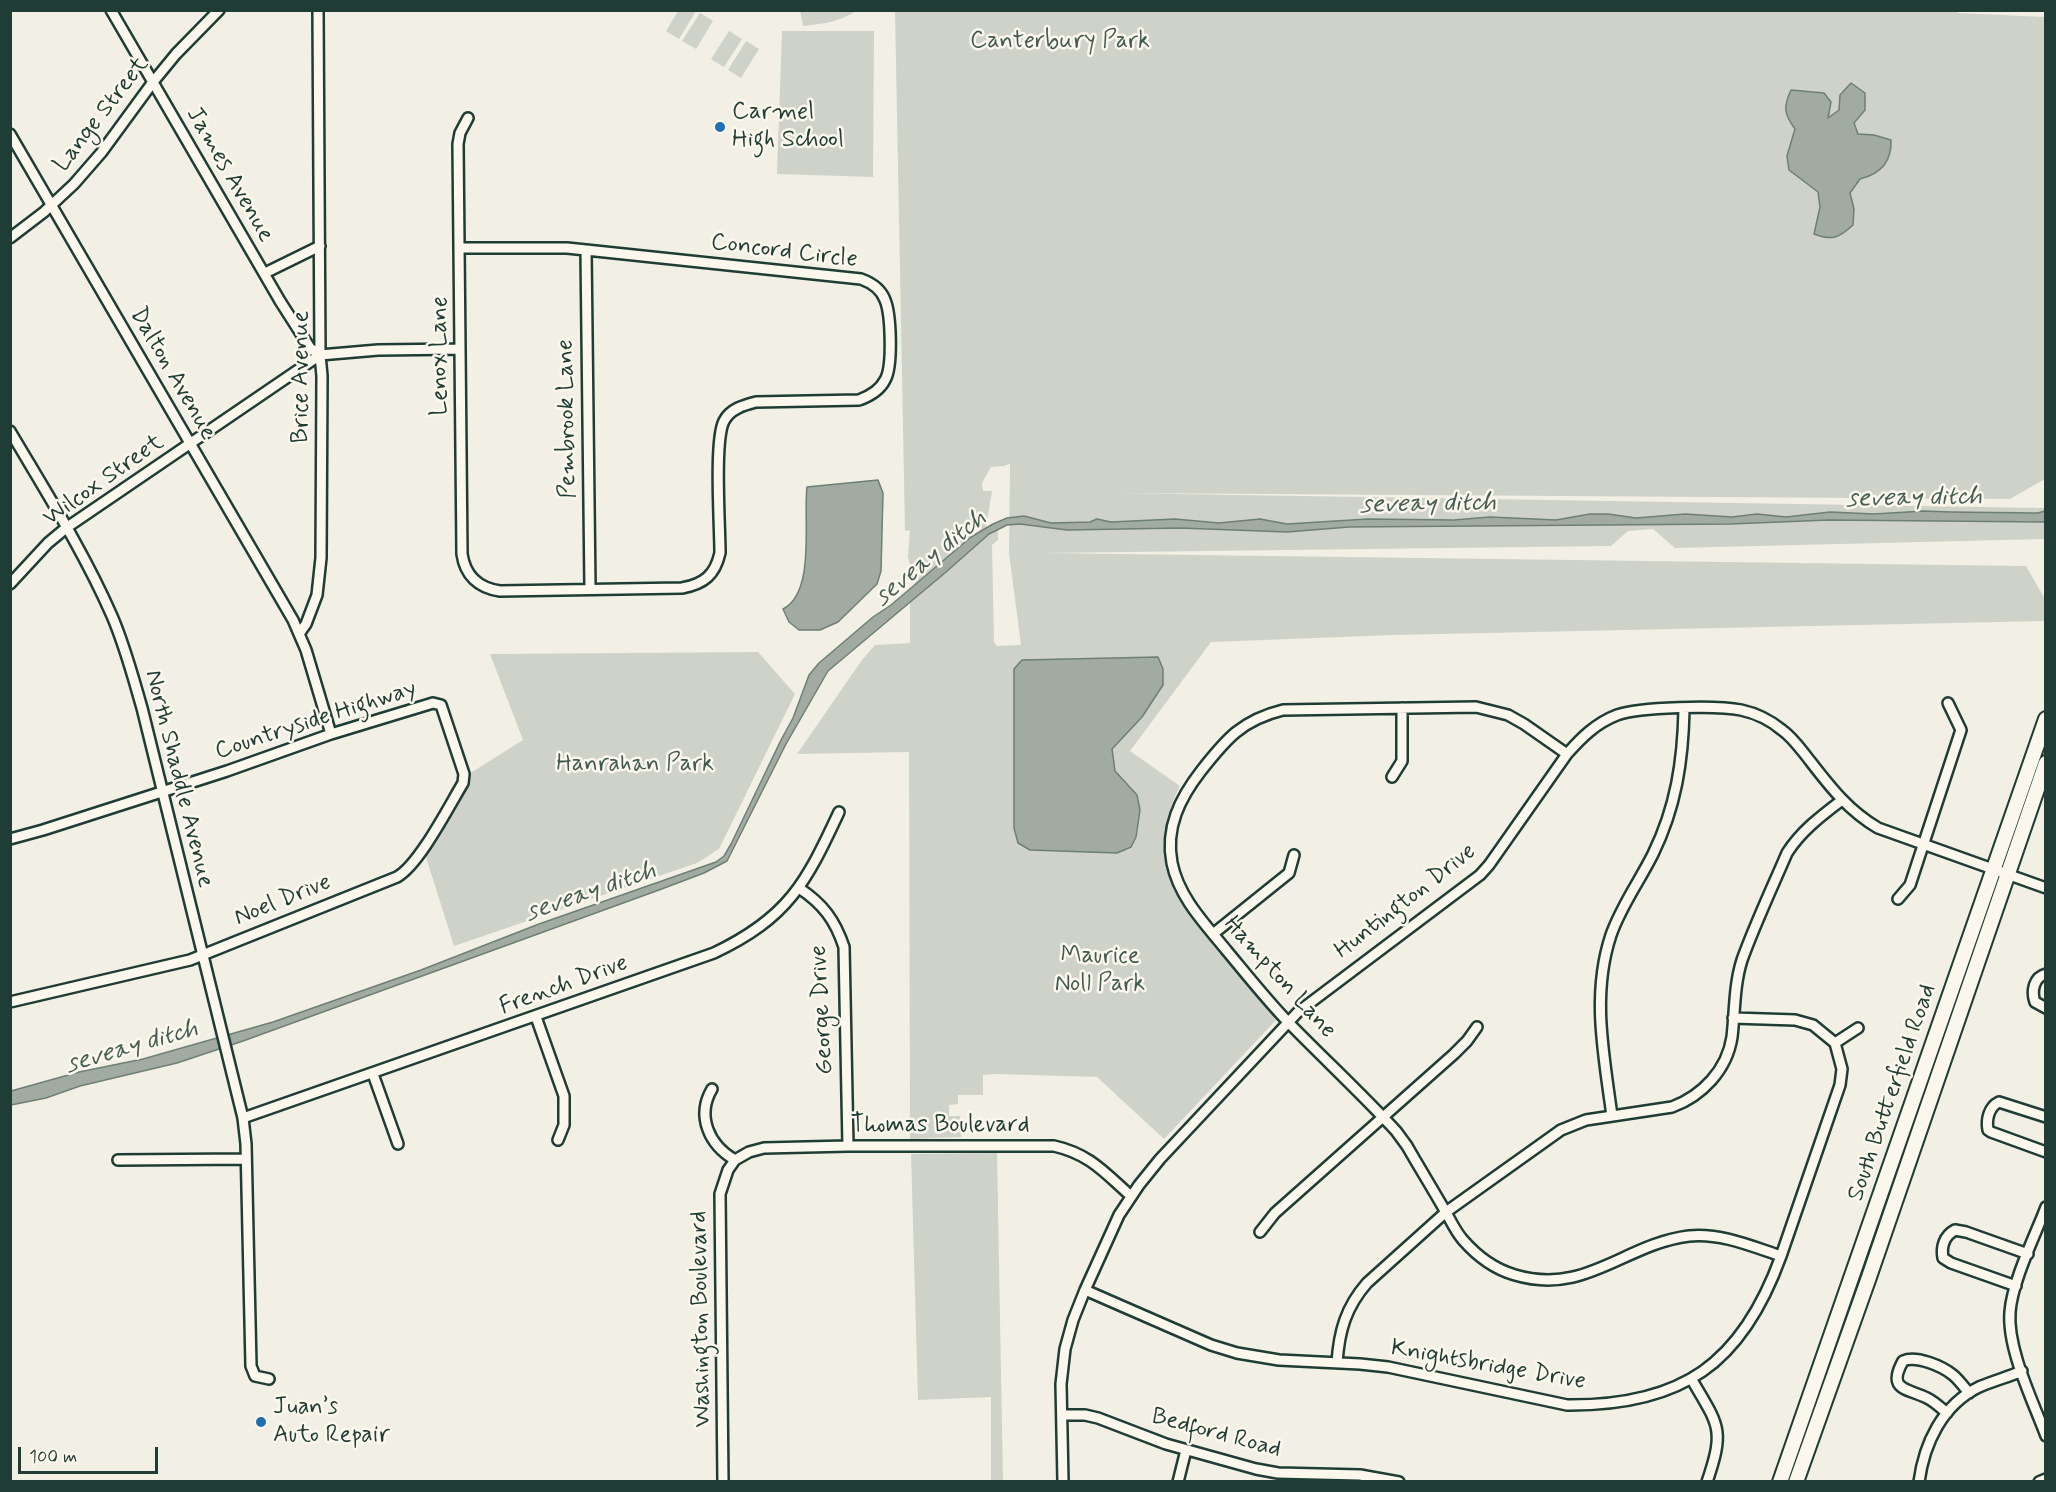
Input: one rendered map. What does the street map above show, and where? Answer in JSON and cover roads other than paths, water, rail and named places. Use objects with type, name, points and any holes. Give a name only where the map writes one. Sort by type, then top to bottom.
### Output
[{"type":"main road","name":"South Butterfield Road","points":[[1780,1482],[2046,719]]},
{"type":"main road","name":"South Butterfield Road","points":[[1796,1482],[2046,763]]},
{"type":"street","name":"James Avenue","points":[[111,10],[264,273],[310,348],[320,356]]},
{"type":"street","name":"Lange Street","points":[[10,238],[52,205],[74,184],[101,153],[176,54],[219,10]]},
{"type":"street","name":"Brice Avenue","points":[[299,633],[306,624],[317,595],[321,558],[322,387],[318,10]]},
{"type":"street","name":"Lenox Lane","points":[[468,118],[460,133],[458,144],[462,554],[468,572],[473,579],[485,587]]},
{"type":"street","name":"Dalton Avenue","points":[[10,134],[299,633]]},
{"type":"street","points":[[264,273],[320,246]]},
{"type":"street","name":"Concord Circle","points":[[459,248],[567,248],[861,279],[874,286],[885,299],[888,309],[889,365],[885,380],[873,393],[866,397],[845,401],[756,402],[739,407],[727,417],[720,436],[720,553],[717,564],[704,581],[695,586],[682,588],[500,591],[485,587]]},
{"type":"street","name":"Pembrook Lane","points":[[586,250],[590,588]]},
{"type":"street","name":"Wilcox Street","points":[[10,584],[40,551],[66,528],[320,356],[378,350],[460,349]]},
{"type":"street","name":"North Shaddle Avenue","points":[[10,431],[88,565],[123,645],[142,708],[243,1118],[246,1144],[251,1366],[255,1376],[268,1379]]},
{"type":"street","points":[[299,633],[331,734]]},
{"type":"street","name":"Countryside Highway","points":[[10,839],[43,831],[247,765],[331,734],[433,703],[441,705],[448,724]]},
{"type":"street","points":[[1898,899],[1910,885],[1961,730],[1948,703]]},
{"type":"street","name":"Hampton Lane","points":[[1567,754],[1524,724],[1496,711],[1476,707],[1283,710],[1266,714],[1250,721],[1224,742],[1182,797],[1173,820],[1171,860],[1181,891],[1213,934],[1288,1022],[1383,1117],[1407,1146],[1463,1240],[1483,1259],[1508,1273],[1535,1280],[1556,1280],[1578,1277],[1661,1242],[1686,1237],[1727,1238],[1781,1256]]},
{"type":"street","points":[[1392,777],[1402,761],[1402,708]]},
{"type":"street","name":"Huntington Drive","points":[[1063,1482],[1061,1384],[1065,1349],[1085,1290],[1119,1215],[1131,1196],[1160,1159],[1288,1022],[1316,996],[1479,875],[1489,865],[1567,754],[1593,728],[1617,715],[1647,709],[1731,709],[1754,714],[1771,722],[1792,739],[1842,800],[1862,819],[1878,828],[2046,888]]},
{"type":"street","points":[[1612,1116],[1599,1023],[1604,961],[1611,935],[1622,909],[1652,856],[1671,812],[1680,771],[1684,709]]},
{"type":"street","name":"Noel Drive","points":[[10,1002],[190,960],[397,877],[408,870],[464,780],[461,762],[448,724]]},
{"type":"street","points":[[1337,1363],[1342,1322],[1357,1294],[1446,1212],[1561,1130],[1586,1120],[1672,1107],[1697,1095],[1713,1078],[1730,1045],[1736,987],[1743,959],[1787,853],[1797,838],[1842,800]]},
{"type":"street","name":"French Drive","points":[[243,1118],[536,1017],[714,953],[737,942],[772,918],[799,888],[817,860],[839,812]]},
{"type":"street","points":[[1213,934],[1289,873],[1294,855]]},
{"type":"street","name":"George Drive","points":[[799,888],[825,908],[838,928],[844,947],[848,1146]]},
{"type":"street","points":[[2046,974],[2039,977],[2032,995],[2035,1002],[2046,1008]]},
{"type":"street","points":[[536,1017],[564,1096],[564,1125],[558,1140]]},
{"type":"street","points":[[1733,1018],[1802,1021],[1821,1030],[1835,1043],[1858,1028]]},
{"type":"street","points":[[1260,1232],[1275,1213],[1454,1054],[1477,1028]]},
{"type":"street","name":"Knightsbridge Drive","points":[[1085,1290],[1211,1345],[1237,1353],[1278,1360],[1388,1368],[1567,1405],[1590,1405],[1654,1395],[1692,1380],[1714,1364],[1740,1335],[1763,1298],[1781,1256],[1840,1085],[1842,1069],[1835,1043]]},
{"type":"street","points":[[373,1074],[398,1144]]},
{"type":"street","points":[[712,1089],[705,1104],[708,1132],[715,1144],[735,1160]]},
{"type":"street","points":[[2046,1117],[1999,1102],[1992,1107],[1987,1123],[1988,1130],[1991,1132],[2046,1152]]},
{"type":"street","name":"Thomas Boulevard","points":[[735,1160],[749,1152],[764,1148],[1054,1146],[1078,1152],[1090,1159],[1131,1196]]},
{"type":"street","points":[[118,1160],[246,1159]]},
{"type":"street","name":"Washington Boulevard","points":[[723,1482],[720,1194],[728,1170],[735,1160]]},
{"type":"street","points":[[2046,1207],[2016,1286],[2010,1313],[2010,1331],[2046,1436]]},
{"type":"street","points":[[2016,1286],[1951,1263],[1943,1258],[1942,1250],[1946,1237],[1954,1230],[1966,1232],[2028,1254]]},
{"type":"street","points":[[1947,1413],[1928,1399],[1898,1385],[1897,1371],[1903,1361],[1912,1358],[1942,1368],[1956,1377],[1969,1393]]},
{"type":"street","points":[[1919,1482],[1922,1462],[1930,1438],[1947,1413],[1969,1393],[2022,1371]]},
{"type":"street","points":[[1692,1380],[1713,1416],[1718,1439],[1707,1482]]},
{"type":"street","name":"Bedford Road","points":[[1062,1415],[1084,1415],[1098,1418],[1141,1436],[1256,1469],[1278,1473],[1360,1475],[1399,1482]]},
{"type":"street","points":[[1178,1482],[1186,1450]]},
{"type":"street","points":[[2038,1482],[2046,1479]]},
{"type":"place","name":"Carmel High School","points":[[720,127]]},
{"type":"place","name":"Juan’s Auto Repair","points":[[261,1422]]},
{"type":"park label","name":"Canterbury Park","points":[[1060,42]]},
{"type":"park label","name":"Hanrahan Park","points":[[635,765]]},
{"type":"park label","name":"Maurice Noll Park","points":[[1100,971]]},
{"type":"water label","name":"seveay ditch","points":[[1914,499]]},
{"type":"water label","name":"seveay ditch","points":[[1428,505]]},
{"type":"water label","name":"seveay ditch","points":[[931,559]]},
{"type":"water label","name":"seveay ditch","points":[[591,893]]},
{"type":"water label","name":"seveay ditch","points":[[132,1048]]}]
